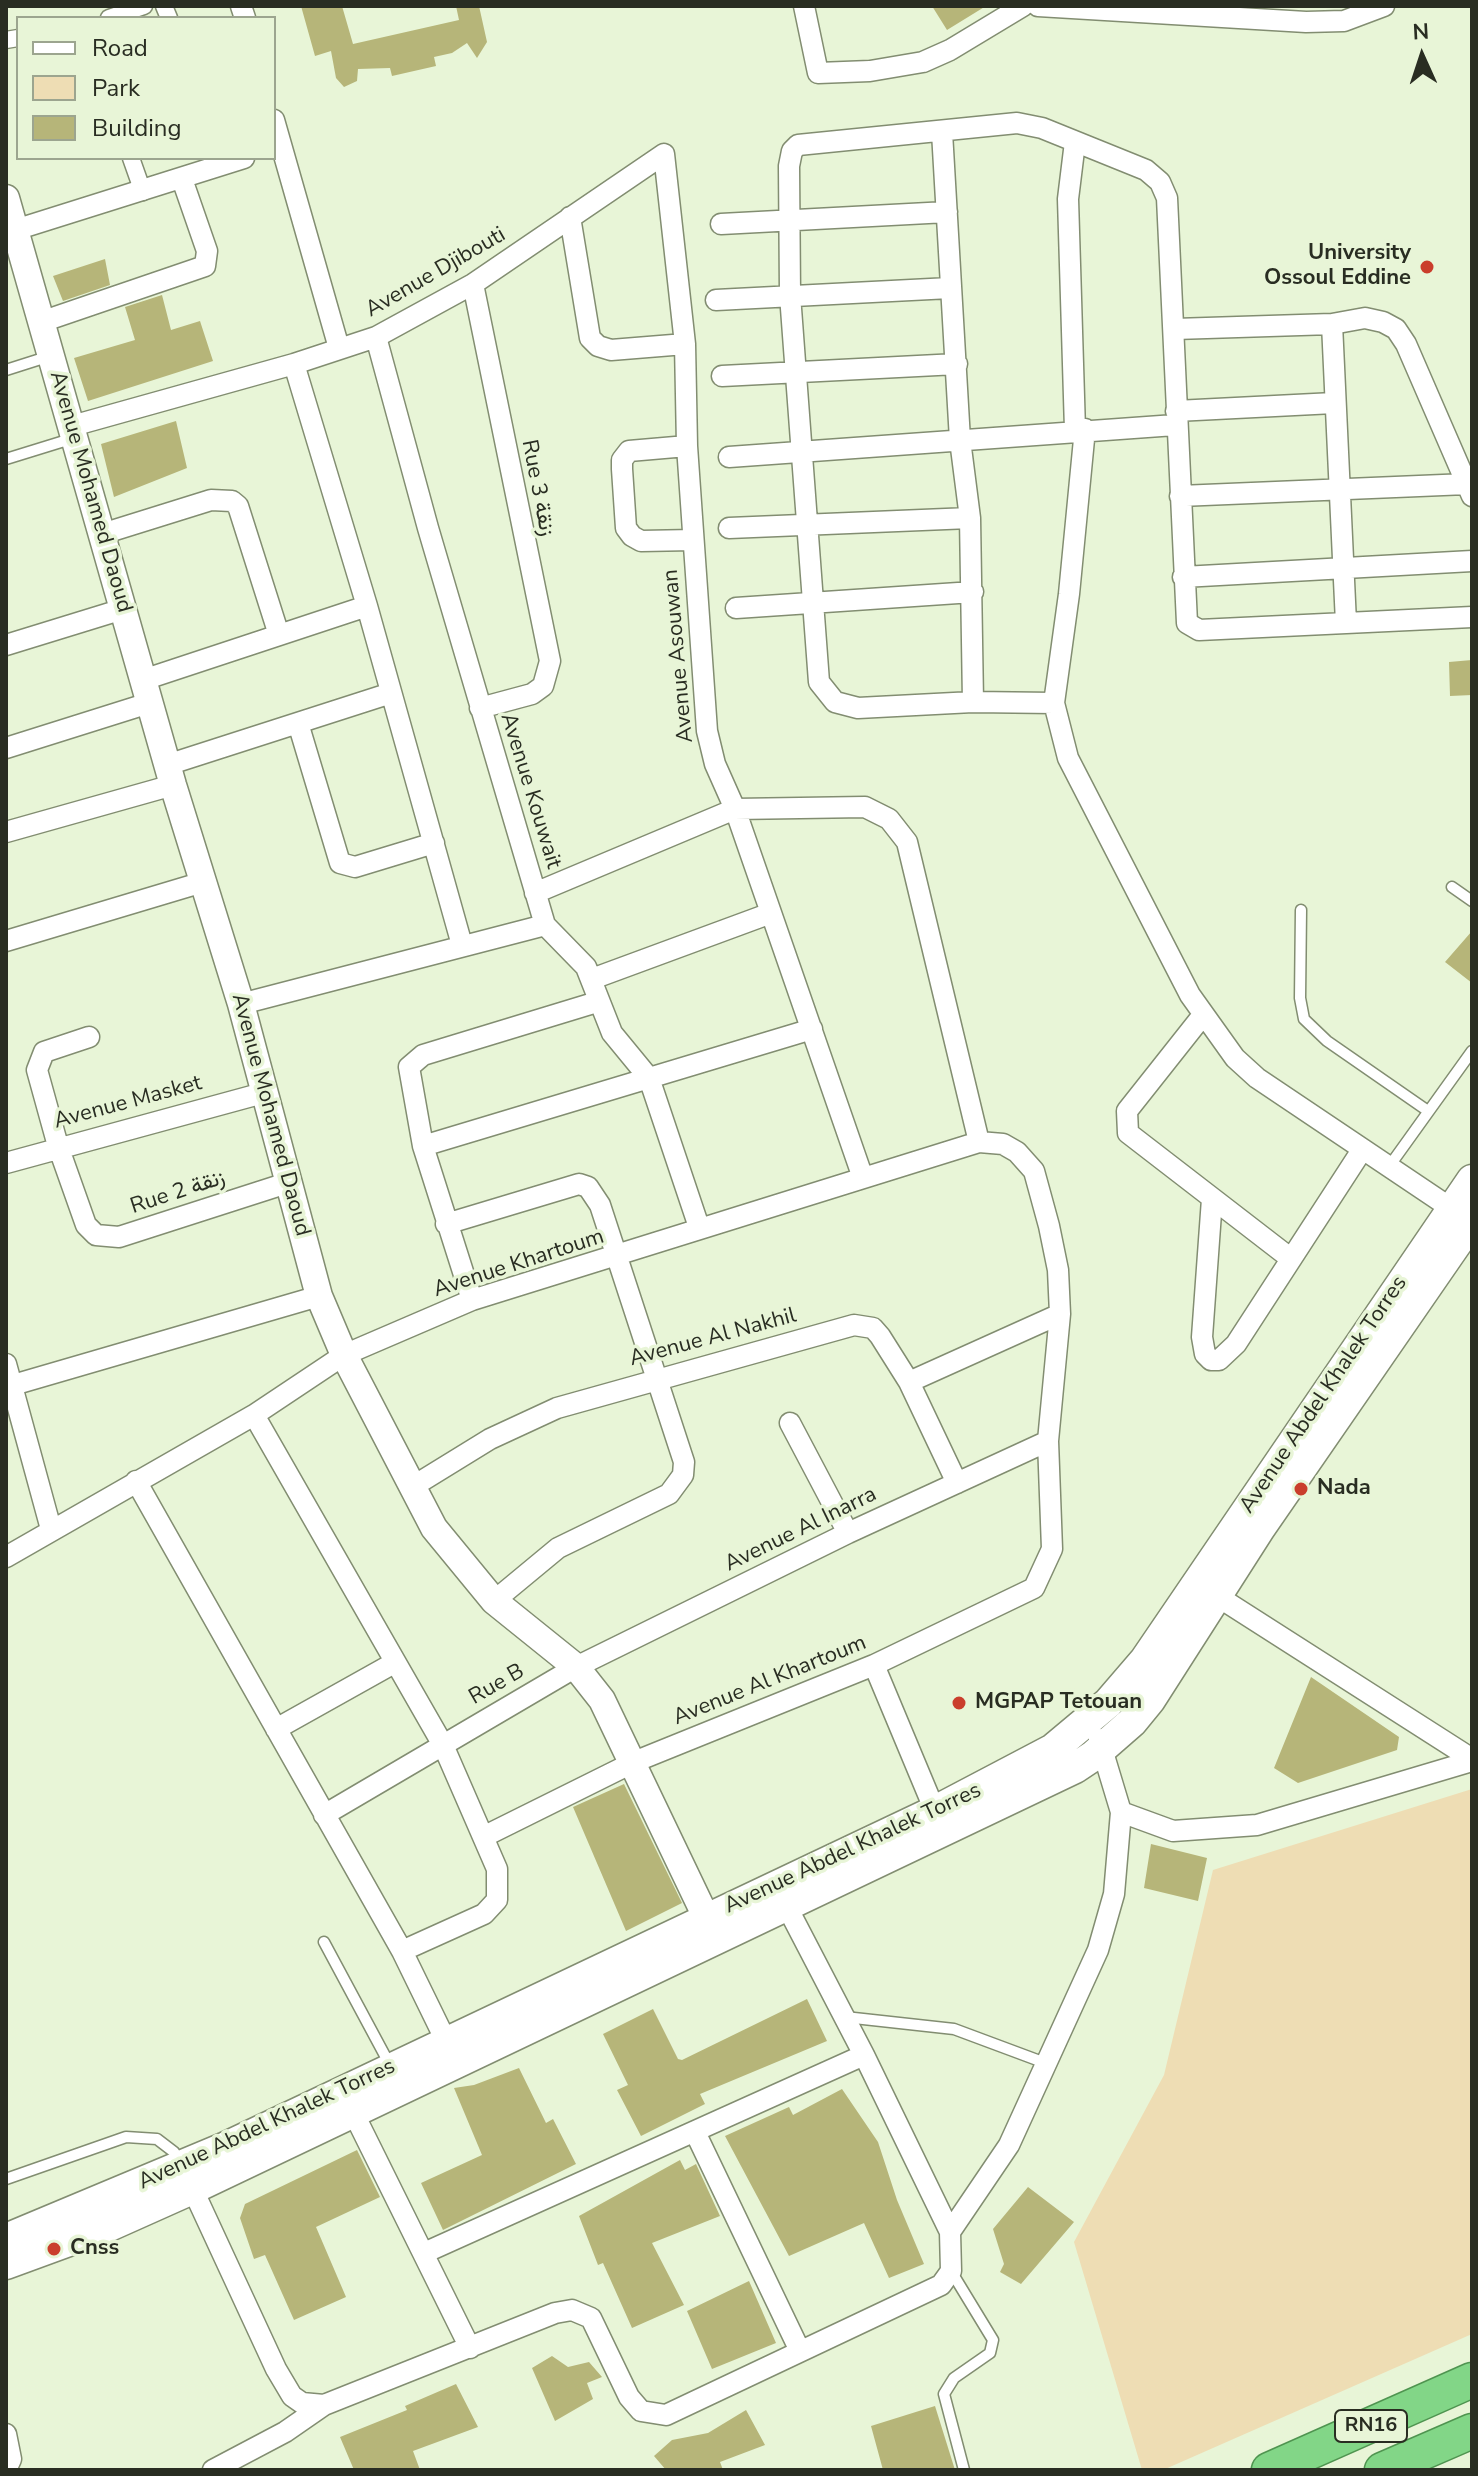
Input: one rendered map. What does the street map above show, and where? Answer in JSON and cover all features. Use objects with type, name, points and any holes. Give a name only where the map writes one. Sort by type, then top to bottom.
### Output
[{"type":"highway","name":"RN16","points":[[1269,2470],[1472,2380]]},
{"type":"highway","name":"RN16","points":[[1382,2470],[1472,2431]]},
{"type":"main road","name":"Avenue Abdel Khalek Torres","points":[[6,2264],[107,2227],[187,2178],[391,2067],[446,2041],[711,1929],[786,1905],[1075,1768],[1103,1748],[1150,1700],[1465,1218],[1472,1180]]},
{"type":"main road","name":"Avenue Abdel Khalek Torres","points":[[6,2239],[187,2178],[353,2112],[1022,1768],[1090,1720],[1145,1660],[1465,1218]]},
{"type":"street","points":[[115,16],[144,6]]},
{"type":"street","points":[[804,6],[818,73],[870,71],[923,62],[1023,6]]},
{"type":"street","points":[[1038,6],[1239,11],[1306,22],[1344,21],[1384,6]]},
{"type":"street","points":[[1054,703],[973,702],[858,708],[835,702],[819,682],[790,295],[789,166],[792,151],[798,145],[942,132],[992,123],[1017,123],[1146,170],[1160,182],[1167,198],[1187,623],[1199,630],[1472,617]]},
{"type":"street","points":[[942,132],[960,440],[970,518],[973,702]]},
{"type":"street","points":[[1075,142],[1068,207],[1080,430],[1054,703],[1068,758],[1203,1015],[1235,1058],[1257,1078],[1465,1218]]},
{"type":"street","points":[[278,148],[339,348]]},
{"type":"street","name":"Avenue Djibouti","points":[[74,432],[376,337],[473,284],[664,154]]},
{"type":"street","name":"Avenue Asouwan","points":[[664,154],[685,344],[687,446],[707,731],[715,764],[735,809],[863,1178]]},
{"type":"street","points":[[132,160],[143,192]]},
{"type":"street","points":[[10,232],[143,192],[231,160]]},
{"type":"street","points":[[41,322],[205,266],[207,251],[182,179]]},
{"type":"street","name":"Avenue Mohamed Daoud","points":[[6,198],[10,232],[74,432],[170,775],[241,1004],[319,1296],[344,1355],[434,1528],[494,1601],[576,1667],[602,1700],[711,1929]]},
{"type":"street","points":[[721,224],[947,212]]},
{"type":"street","points":[[570,217],[590,338],[598,346],[611,350],[685,344]]},
{"type":"street","name":"Rue 3 زنقة","points":[[473,284],[550,661],[543,686],[532,694],[480,708]]},
{"type":"street","points":[[716,300],[950,288]]},
{"type":"street","points":[[1175,329],[1332,324],[1365,318],[1396,329],[1406,344],[1470,490],[1339,489],[1180,496]]},
{"type":"street","points":[[1332,324],[1346,623]]},
{"type":"street","name":"Avenue Kouwait","points":[[376,337],[480,708],[545,925],[574,952],[592,979],[597,1002],[612,1033],[649,1078],[699,1227]]},
{"type":"street","points":[[294,364],[367,606],[462,945]]},
{"type":"street","points":[[722,376],[957,364]]},
{"type":"street","points":[[729,457],[1080,430],[1334,403]]},
{"type":"street","points":[[687,446],[629,451],[624,455],[622,469],[626,528],[632,536],[641,541],[693,540]]},
{"type":"street","points":[[102,534],[211,500],[232,501],[238,506],[279,635]]},
{"type":"street","points":[[729,528],[970,518]]},
{"type":"street","points":[[1183,577],[1472,561]]},
{"type":"street","points":[[736,608],[812,606],[973,592]]},
{"type":"street","points":[[6,748],[279,635],[367,606]]},
{"type":"street","points":[[6,645],[123,609]]},
{"type":"street","points":[[6,832],[170,775],[298,723],[391,693]]},
{"type":"street","points":[[298,723],[340,863],[355,867],[434,843]]},
{"type":"street","points":[[535,893],[735,809],[865,807],[900,828],[907,842],[979,1142],[1003,1144],[1017,1152],[1034,1171],[1058,1270],[1060,1314],[1048,1441]]},
{"type":"street","points":[[6,941],[203,882]]},
{"type":"street","points":[[592,979],[771,913]]},
{"type":"street","points":[[241,1004],[545,925]]},
{"type":"street","points":[[472,1300],[423,1146],[409,1075],[412,1061],[597,1002]]},
{"type":"street","points":[[1203,1015],[1127,1111],[1125,1122],[1137,1141],[1290,1258]]},
{"type":"street","points":[[423,1146],[812,1029]]},
{"type":"street","points":[[58,1146],[37,1070],[39,1057],[44,1052],[89,1037]]},
{"type":"street","name":"Avenue Masket","points":[[6,1163],[58,1146],[263,1093]]},
{"type":"street","name":"Avenue Khartoum","points":[[6,1557],[254,1415],[344,1355],[472,1300],[979,1142]]},
{"type":"street","name":"Rue 2 زنقة","points":[[58,1146],[86,1225],[96,1235],[119,1237],[287,1183]]},
{"type":"street","points":[[1212,1199],[1202,1337],[1205,1354],[1211,1360],[1219,1360],[1236,1344],[1362,1150]]},
{"type":"street","points":[[446,1224],[579,1184],[595,1195],[618,1256],[684,1462],[678,1486],[669,1494],[558,1548],[494,1601]]},
{"type":"street","points":[[13,1385],[319,1296]]},
{"type":"street","points":[[909,1382],[1060,1314]]},
{"type":"street","name":"Avenue Al Nakhil","points":[[412,1487],[527,1421],[656,1378],[854,1325],[873,1328],[909,1382],[957,1483]]},
{"type":"street","points":[[6,1364],[51,1529]]},
{"type":"street","points":[[254,1415],[443,1745],[497,1869],[497,1900],[484,1914],[402,1951]]},
{"type":"street","points":[[790,1423],[848,1533]]},
{"type":"street","name":"Avenue Al Inarra","points":[[576,1667],[848,1533],[1048,1441]]},
{"type":"street","name":"Avenue Al Khartoum","points":[[485,1836],[634,1762],[874,1665],[1034,1588],[1052,1549],[1048,1441]]},
{"type":"street","points":[[136,1481],[402,1951],[446,2041]]},
{"type":"street","points":[[1217,1596],[1472,1760]]},
{"type":"street","points":[[276,1729],[394,1663]]},
{"type":"street","points":[[874,1665],[935,1811]]},
{"type":"street","name":"Rue B","points":[[324,1815],[576,1667]]},
{"type":"street","points":[[950,2232],[1009,2145],[1049,2064],[1098,1950],[1114,1894],[1121,1812],[1103,1748],[1090,1720]]},
{"type":"street","points":[[1121,1812],[1173,1831],[1257,1825],[1472,1760]]},
{"type":"street","points":[[213,2470],[285,2432],[324,2405],[555,2313],[582,2312],[591,2318],[629,2397],[641,2411],[666,2415],[941,2285],[951,2271],[950,2232],[845,2017],[786,1905]]},
{"type":"street","points":[[424,2253],[864,2055]]},
{"type":"street","points":[[353,2112],[470,2348]]},
{"type":"street","points":[[695,2132],[800,2351]]},
{"type":"street","points":[[187,2178],[292,2396],[302,2403],[324,2405]]},
{"type":"street","points":[[6,2434],[11,2459],[6,2470]]},
{"type":"lane","points":[[6,370],[51,356]]},
{"type":"lane","points":[[6,459],[74,432]]},
{"type":"lane","points":[[1452,887],[1472,901]]},
{"type":"lane","points":[[1301,910],[1300,998],[1304,1019],[1327,1041],[1428,1111]]},
{"type":"lane","points":[[1388,1168],[1472,1051]]},
{"type":"lane","points":[[324,1942],[391,2067]]},
{"type":"lane","points":[[845,2017],[954,2029],[1049,2064]]},
{"type":"lane","points":[[6,2179],[126,2137],[157,2139],[174,2152],[187,2178]]},
{"type":"lane","points":[[951,2271],[993,2340],[990,2353],[954,2378],[944,2394],[964,2470]]},
{"type":"green space","points":[[1472,1789],[1472,2334],[1163,2470],[1142,2470],[1074,2242],[1164,2075],[1213,1870]]},
{"type":"building","points":[[301,6],[342,6],[353,44],[459,20],[456,6],[479,6],[487,42],[477,58],[467,43],[452,53],[434,57],[436,66],[392,76],[390,68],[358,69],[357,81],[344,87],[336,78],[331,51],[315,56]]},
{"type":"building","points":[[932,6],[986,6],[947,30]]},
{"type":"building","points":[[105,259],[110,285],[63,301],[53,276]]},
{"type":"building","points":[[162,295],[171,330],[200,321],[213,361],[88,401],[74,358],[135,340],[125,307]]},
{"type":"building","points":[[176,421],[187,468],[114,497],[101,444]]},
{"type":"building","points":[[1472,660],[1472,695],[1450,696],[1449,662]]},
{"type":"building","points":[[1472,931],[1472,983],[1445,962]]},
{"type":"building","points":[[1311,1677],[1399,1737],[1397,1750],[1298,1783],[1274,1768]]},
{"type":"building","points":[[624,1784],[682,1903],[626,1931],[573,1807]]},
{"type":"building","points":[[1151,1844],[1207,1858],[1198,1901],[1144,1888]]},
{"type":"building","points":[[807,1999],[827,2041],[700,2094],[705,2104],[641,2136],[617,2090],[628,2085],[603,2034],[653,2009],[678,2059],[682,2060]]},
{"type":"building","points":[[519,2068],[546,2123],[553,2119],[576,2164],[443,2230],[421,2183],[482,2155],[454,2088],[474,2085]]},
{"type":"building","points":[[842,2089],[878,2142],[897,2200],[924,2264],[889,2278],[864,2223],[789,2256],[725,2136],[789,2107],[793,2115]]},
{"type":"building","points":[[357,2150],[380,2197],[316,2227],[346,2297],[294,2320],[265,2255],[254,2259],[240,2218],[245,2204]]},
{"type":"building","points":[[680,2160],[685,2170],[696,2164],[720,2216],[652,2243],[684,2305],[632,2328],[603,2263],[598,2265],[579,2216]]},
{"type":"building","points":[[1028,2187],[1074,2222],[1021,2284],[1000,2272],[1004,2264],[993,2229]]},
{"type":"building","points":[[749,2281],[776,2343],[712,2369],[687,2311]]},
{"type":"building","points":[[552,2356],[568,2367],[589,2362],[602,2377],[587,2383],[593,2399],[555,2421],[532,2368]]},
{"type":"building","points":[[456,2384],[478,2427],[413,2451],[420,2470],[354,2470],[340,2437],[407,2410],[405,2406]]},
{"type":"building","points":[[935,2406],[955,2470],[883,2470],[871,2426]]},
{"type":"building","points":[[746,2410],[765,2445],[720,2462],[723,2470],[666,2470],[654,2456],[672,2440],[708,2433]]},
{"type":"place","name":"University Ossoul Eddine","points":[[1427,267]]},
{"type":"place","name":"Nada","points":[[1301,1489]]},
{"type":"place","name":"MGPAP Tetouan","points":[[959,1703]]},
{"type":"place","name":"Cnss","points":[[54,2249]]}]
